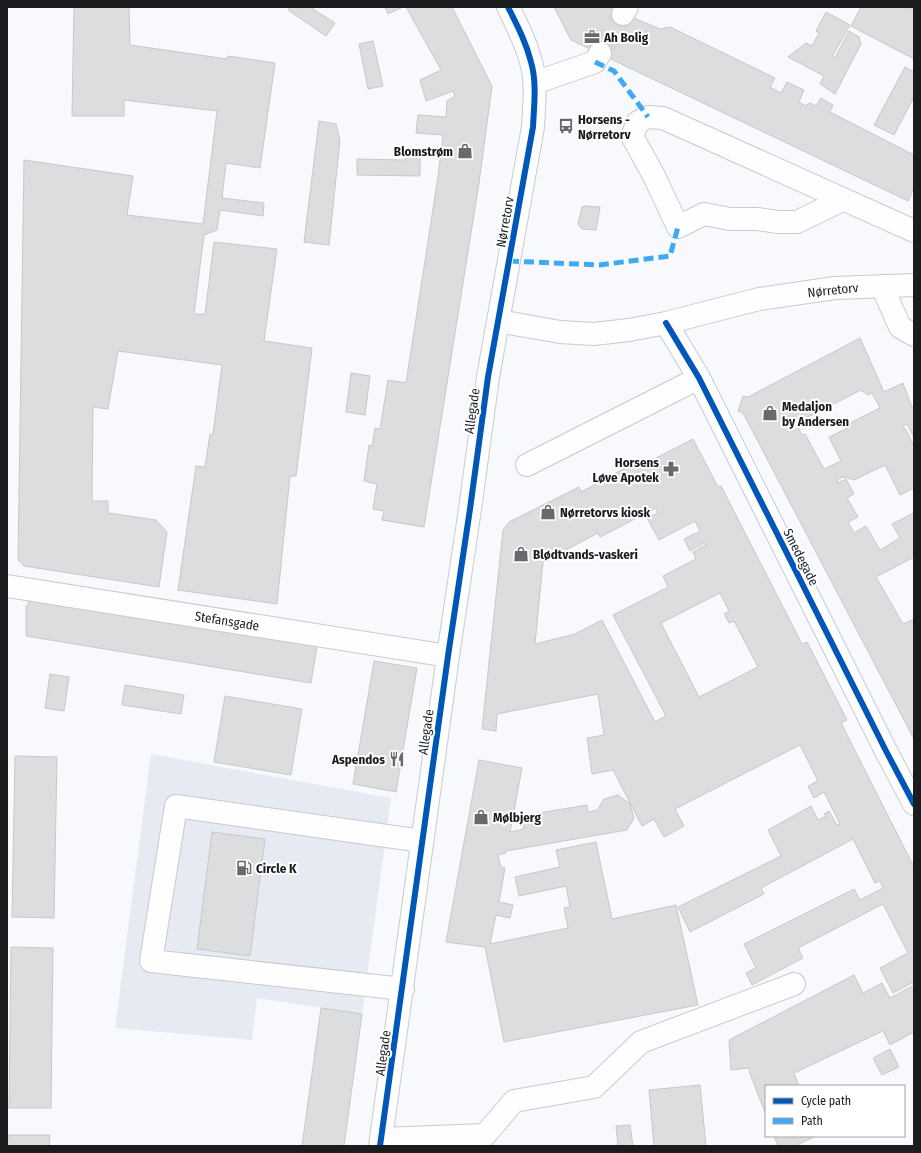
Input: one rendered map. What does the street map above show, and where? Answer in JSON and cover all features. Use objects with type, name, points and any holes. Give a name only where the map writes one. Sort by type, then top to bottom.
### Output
[{"type":"street","name":"Nørretorv","points":[[508,7],[525,41],[532,63],[535,95],[533,127],[498,321],[560,332],[594,334],[629,330],[666,323],[758,299],[835,288],[914,285]]},
{"type":"street","points":[[534,83],[594,62],[600,53]]},
{"type":"street","points":[[842,200],[797,222],[778,222],[758,219],[730,219],[704,214],[678,227],[654,176],[632,136],[638,122],[648,117],[663,118],[842,200],[914,231]]},
{"type":"street","points":[[882,286],[900,327],[914,335]]},
{"type":"street","name":"Allegade","points":[[381,1143],[448,656],[488,377],[498,321]]},
{"type":"street","name":"Smedegade","points":[[666,323],[699,378],[914,804]]},
{"type":"street","points":[[527,465],[699,378]]},
{"type":"street","name":"Stefansgade","points":[[7,586],[448,656]]},
{"type":"street","points":[[403,989],[151,961],[176,806],[422,841]]},
{"type":"street","points":[[381,1143],[485,1135],[514,1102],[594,1087],[641,1042],[794,984]]},
{"type":"shaded area","points":[[151,754],[391,798],[362,1014],[257,998],[252,1040],[115,1028]]},
{"type":"building","points":[[74,7],[129,7],[130,45],[227,59],[228,56],[275,63],[260,168],[226,163],[222,198],[264,203],[263,216],[220,210],[217,230],[204,235],[194,314],[205,314],[214,242],[277,249],[264,341],[312,348],[296,476],[290,476],[277,604],[178,590],[196,466],[205,467],[210,434],[213,434],[222,365],[118,351],[108,409],[93,407],[92,501],[108,501],[108,513],[156,520],[167,532],[159,587],[24,566],[18,560],[24,160],[133,176],[127,215],[203,224],[217,111],[124,100],[124,116],[72,116]]},
{"type":"building","points":[[290,7],[310,7],[335,23],[326,36],[288,10]]},
{"type":"building","points":[[385,7],[403,7],[388,14]]},
{"type":"building","points":[[406,7],[452,7],[492,86],[479,183],[424,527],[382,520],[384,511],[373,509],[377,484],[364,481],[369,445],[372,446],[375,428],[380,429],[388,380],[406,383],[438,177],[443,135],[416,133],[418,115],[446,117],[447,101],[455,96],[453,91],[426,101],[420,80],[441,70]]},
{"type":"building","points":[[554,7],[615,7],[612,9],[660,29],[670,27],[775,78],[770,87],[781,93],[787,82],[804,90],[799,102],[805,106],[810,103],[816,106],[821,98],[833,105],[830,112],[914,155],[914,188],[908,201],[571,40]]},
{"type":"building","points":[[861,7],[904,7],[909,10],[910,7],[914,7],[914,59],[851,26]]},
{"type":"building","points":[[826,12],[850,25],[832,57],[835,58],[849,31],[859,37],[861,44],[835,94],[820,84],[824,76],[788,57],[806,43],[812,46],[819,33],[816,31]]},
{"type":"building","points":[[373,41],[383,86],[368,89],[359,44]]},
{"type":"building","points":[[905,67],[914,72],[914,97],[894,135],[874,125]]},
{"type":"building","points":[[319,121],[336,124],[340,140],[329,245],[304,242]]},
{"type":"building","points":[[405,154],[420,154],[420,176],[357,175],[357,159],[405,160]]},
{"type":"building","points":[[582,207],[600,207],[596,230],[582,229],[578,224]]},
{"type":"building","points":[[860,338],[884,392],[903,383],[912,407],[914,407],[914,438],[907,424],[902,427],[903,429],[905,428],[914,446],[914,488],[900,495],[885,465],[854,480],[844,477],[837,479],[838,483],[846,479],[854,494],[847,498],[858,517],[848,522],[854,533],[866,526],[880,550],[900,538],[892,524],[914,513],[914,557],[876,577],[903,624],[914,619],[914,739],[743,413],[738,411],[743,396],[748,397]],"holes":[[[861,390],[868,395],[872,393],[880,408],[846,425],[848,428],[829,437],[841,461],[824,469],[805,434],[802,435],[796,423]]]},
{"type":"building","points":[[351,373],[370,376],[365,415],[346,412]]},
{"type":"building","points":[[693,439],[718,487],[721,486],[802,644],[807,642],[847,720],[841,723],[914,867],[914,982],[893,993],[880,968],[908,953],[883,904],[798,948],[803,958],[752,985],[746,973],[756,968],[744,944],[854,889],[860,900],[883,888],[880,881],[875,883],[853,839],[761,888],[764,894],[690,932],[678,907],[781,856],[768,830],[811,806],[818,820],[826,816],[824,814],[829,811],[837,825],[840,824],[824,792],[814,798],[808,786],[818,781],[800,745],[675,809],[684,826],[664,837],[654,819],[642,826],[613,770],[592,774],[587,738],[604,735],[598,694],[497,714],[496,731],[482,729],[503,530],[509,522],[579,487],[581,492],[636,462],[639,467]],"holes":[[[656,508],[658,513],[647,518],[659,540],[695,521],[700,531],[684,539],[690,551],[706,542],[707,544],[693,552],[696,559],[663,576],[668,587],[613,615],[666,716],[655,722],[602,620],[575,634],[535,644],[543,562],[598,533],[600,537]],[[720,593],[729,611],[724,614],[729,623],[734,621],[758,667],[699,697],[661,623]]]},
{"type":"building","points":[[31,599],[317,646],[311,683],[26,636],[26,607]]},
{"type":"building","points":[[374,661],[417,668],[396,792],[353,784]]},
{"type":"building","points":[[50,674],[69,677],[64,711],[45,708]]},
{"type":"building","points":[[125,685],[184,695],[181,714],[122,705]]},
{"type":"building","points":[[225,696],[302,709],[291,775],[214,762]]},
{"type":"building","points":[[15,756],[57,757],[54,918],[12,917]]},
{"type":"building","points":[[479,760],[522,768],[510,832],[524,829],[521,816],[587,805],[588,812],[597,810],[604,799],[618,795],[630,804],[634,818],[627,830],[506,851],[506,853],[498,855],[501,867],[505,868],[499,902],[513,905],[510,918],[496,915],[490,944],[568,928],[564,908],[570,907],[566,886],[519,896],[515,877],[560,867],[556,850],[596,842],[612,919],[676,905],[698,1005],[504,1042],[485,947],[446,942]]},
{"type":"building","points":[[212,832],[265,839],[250,956],[197,949]]},
{"type":"building","points":[[11,947],[53,948],[51,1108],[9,1108]]},
{"type":"building","points":[[854,975],[863,993],[882,983],[890,998],[914,985],[914,1032],[890,1045],[883,1031],[794,1073],[799,1085],[765,1085],[765,1112],[749,1068],[731,1070],[729,1040]]},
{"type":"building","points":[[321,1008],[362,1014],[344,1146],[302,1146]]},
{"type":"building","points":[[890,1049],[899,1067],[882,1075],[873,1058]]},
{"type":"building","points":[[700,1085],[706,1146],[654,1146],[649,1090]]},
{"type":"building","points":[[630,1125],[633,1146],[618,1146],[616,1126]]},
{"type":"building","points":[[8,1135],[50,1135],[49,1146],[7,1146]]},
{"type":"building","points":[[774,1137],[814,1137],[795,1146],[778,1146]]},
{"type":"tunnel","points":[[600,53],[623,14]]},
{"type":"marked path","points":[[595,62],[614,71],[648,117]]},
{"type":"marked path","points":[[509,261],[599,265],[670,256],[678,227]]},
{"type":"cycle path","points":[[380,1146],[488,377],[533,127],[535,94],[533,70],[524,41],[508,7]]},
{"type":"cycle path","points":[[666,323],[699,378],[914,804]]},
{"type":"place","name":"Ah Bolig","points":[[592,37]]},
{"type":"place","name":"Horsens - Nørretorv","points":[[566,126]]},
{"type":"place","name":"Blomstrøm","points":[[465,151]]},
{"type":"place","name":"Medaljon by Andersen","points":[[770,413]]},
{"type":"place","name":"Horsens Løve Apotek","points":[[671,469]]},
{"type":"place","name":"Nørretorvs kiosk","points":[[548,512]]},
{"type":"place","name":"Blødtvands-vaskeri","points":[[521,554]]},
{"type":"place","name":"Aspendos","points":[[397,759]]},
{"type":"place","name":"Mølbjerg","points":[[481,817]]},
{"type":"place","name":"Circle K","points":[[244,868]]}]
